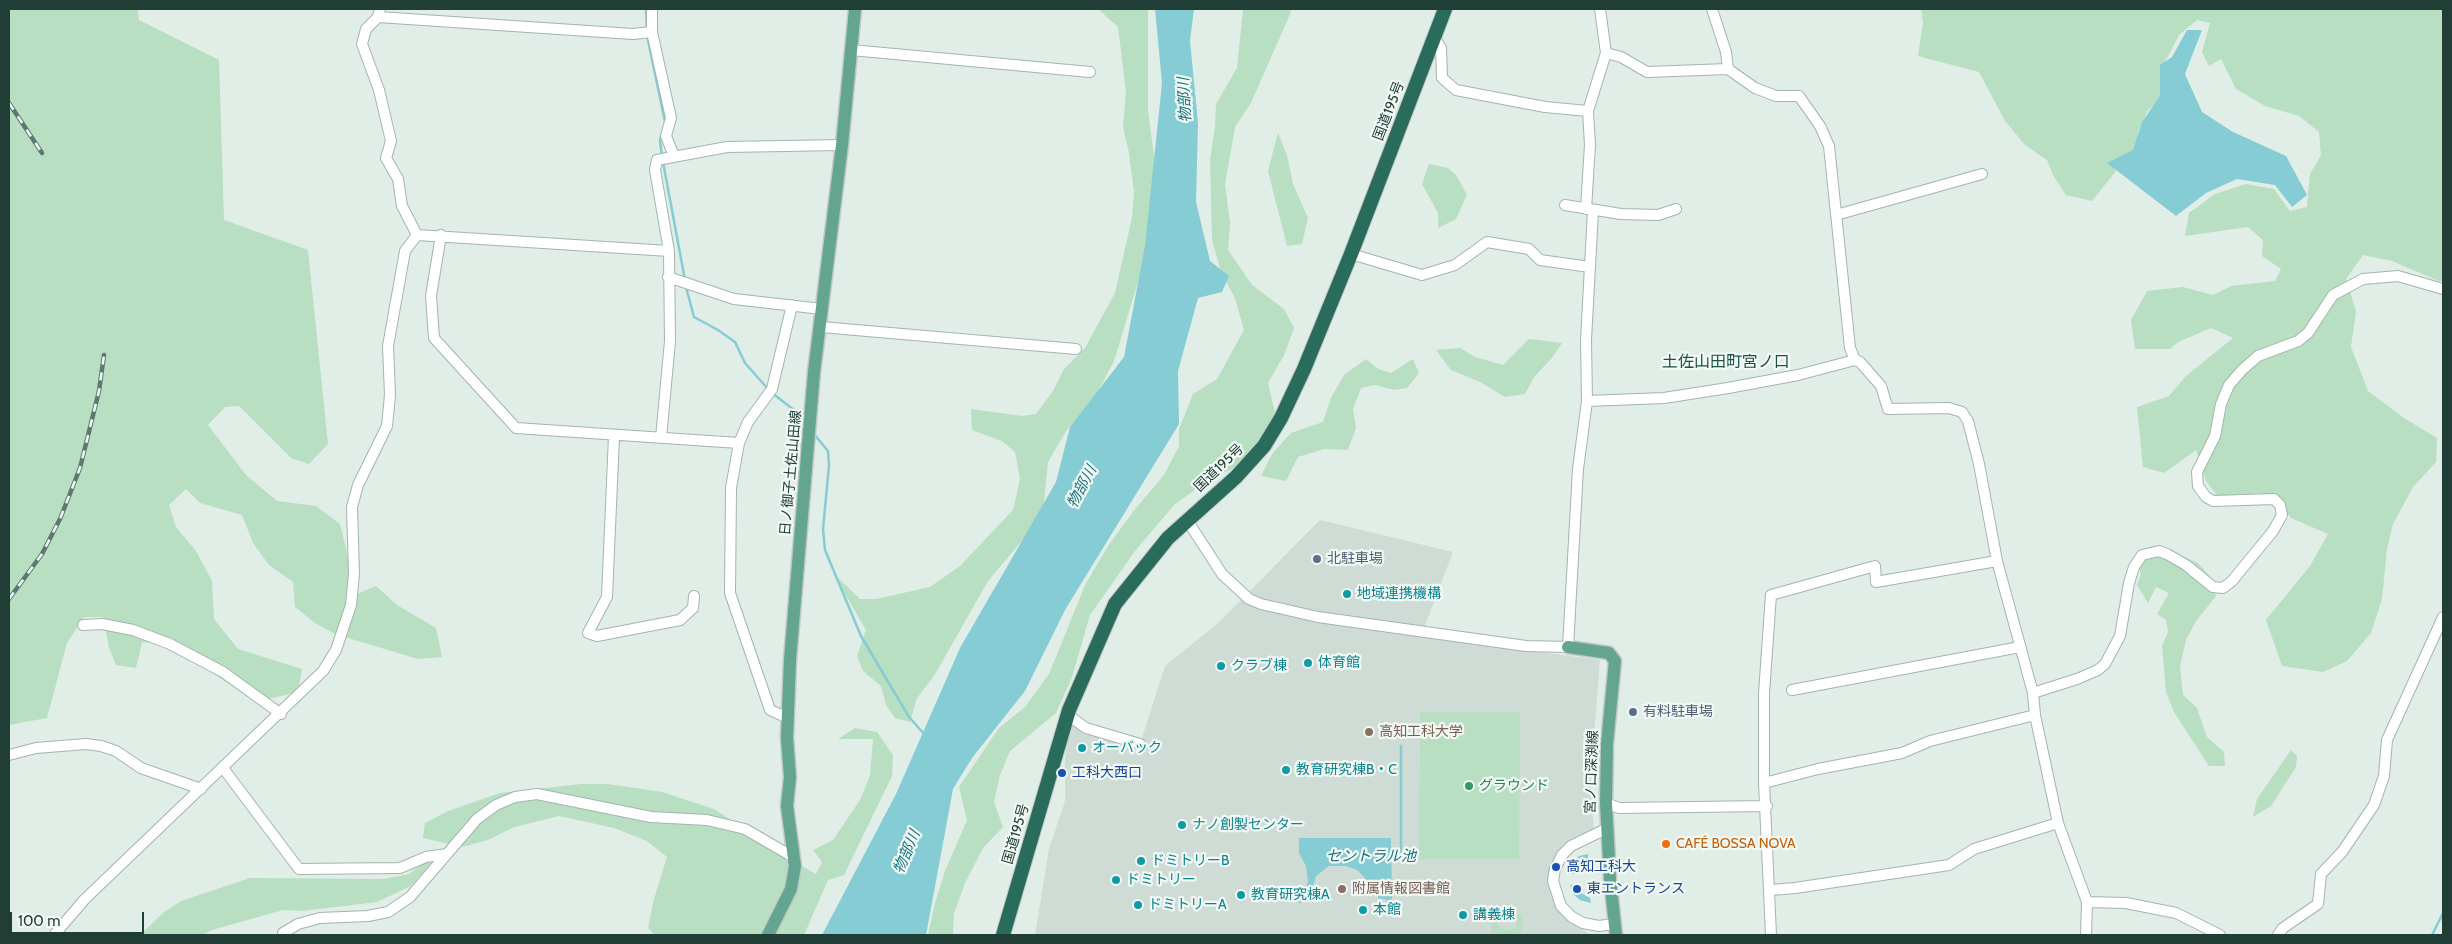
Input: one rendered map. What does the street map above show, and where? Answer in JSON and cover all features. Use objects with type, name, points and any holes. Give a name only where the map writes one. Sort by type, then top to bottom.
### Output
[{"type":"highway","name":"国道195号","points":[[1003,935],[1068,715],[1115,604],[1145,563],[1187,520],[1236,477],[1264,446],[1281,418],[1304,369],[1351,254],[1445,9]]},
{"type":"main road","name":"日ノ御子土佐山田線","points":[[768,935],[790,889],[795,858],[789,834],[787,806],[790,777],[788,718],[790,660],[810,420],[842,145],[855,9]]},
{"type":"main road","name":"宮ノ口深渕線","points":[[1568,647],[1609,653],[1614,661],[1607,744],[1606,829],[1615,930]]},
{"type":"street","points":[[652,9],[652,32],[671,118],[666,136],[672,156]]},
{"type":"street","points":[[1187,520],[1222,574],[1249,598],[1262,604],[1318,617],[1526,646],[1568,647],[1578,469],[1587,401],[1586,340],[1590,267],[1590,145],[1588,111],[1606,53],[1600,9]]},
{"type":"street","points":[[1712,9],[1726,52],[1728,69]]},
{"type":"street","points":[[416,235],[402,206],[398,179],[386,158],[391,141],[379,90],[362,44],[366,29],[379,13],[633,34],[652,32]]},
{"type":"street","points":[[1435,38],[1441,48],[1442,78],[1456,90],[1545,107],[1588,111]]},
{"type":"street","points":[[852,50],[1090,72]]},
{"type":"street","points":[[1606,53],[1622,56],[1647,72],[1728,69],[1755,88],[1776,96],[1799,96],[1820,126],[1829,146],[1850,348],[1855,360]]},
{"type":"street","points":[[661,438],[670,341],[669,250],[655,170],[657,160],[727,147],[842,145]]},
{"type":"street","points":[[1836,214],[1982,174]]},
{"type":"street","points":[[1565,206],[1589,210],[1658,215],[1676,209]]},
{"type":"street","points":[[416,235],[669,250]]},
{"type":"street","points":[[54,935],[86,899],[281,714],[323,671],[336,650],[351,605],[354,574],[352,507],[358,485],[387,426],[390,395],[388,346],[405,251],[416,235]]},
{"type":"street","points":[[441,235],[431,296],[434,338],[516,428],[739,443]]},
{"type":"street","points":[[1351,254],[1422,276],[1455,265],[1487,242],[1529,249],[1540,260],[1590,267]]},
{"type":"street","points":[[2033,693],[2077,680],[2098,670],[2105,664],[2120,636],[2129,583],[2134,567],[2142,555],[2159,551],[2167,554],[2193,569],[2213,587],[2223,588],[2232,582],[2273,531],[2282,515],[2280,505],[2274,500],[2213,501],[2206,497],[2198,486],[2197,472],[2215,436],[2221,404],[2230,385],[2242,370],[2258,356],[2298,341],[2308,333],[2333,295],[2362,279],[2398,276],[2443,289]]},
{"type":"street","points":[[668,277],[734,299],[822,309]]},
{"type":"street","points":[[788,718],[770,710],[730,592],[731,488],[739,443],[748,422],[772,389],[792,305]]},
{"type":"street","points":[[821,327],[1076,349]]},
{"type":"street","points":[[1587,401],[1664,398],[1798,375],[1855,360],[1860,362],[1880,386],[1888,409],[1949,408],[1962,412],[1968,421],[1979,464],[1997,561],[2033,693],[2035,715],[2058,823],[2087,902],[2086,935]]},
{"type":"street","points":[[614,436],[607,597],[588,633],[598,636],[680,620],[693,608],[694,596]]},
{"type":"street","points":[[1771,935],[1767,806],[1764,783],[1764,693],[1771,595],[1875,566],[1876,582],[1997,561]]},
{"type":"street","points":[[2278,935],[2283,928],[2318,904],[2321,874],[2342,852],[2374,805],[2384,776],[2387,740],[2443,617]]},
{"type":"street","points":[[83,624],[102,624],[133,630],[170,644],[223,672],[281,714]]},
{"type":"street","points":[[1792,690],[2020,647]]},
{"type":"street","points":[[1068,715],[1086,728],[1140,744]]},
{"type":"street","points":[[1764,783],[1818,769],[1902,753],[1930,740],[2035,715]]},
{"type":"street","points":[[9,756],[36,748],[86,744],[102,746],[116,751],[141,768],[200,789]]},
{"type":"street","points":[[223,768],[299,870],[400,868],[426,857],[447,854]]},
{"type":"street","points":[[283,935],[283,933],[298,924],[320,918],[368,916],[388,912],[410,897],[477,819],[496,805],[515,797],[537,794],[644,816],[707,820],[745,829],[795,858]]},
{"type":"street","points":[[1606,803],[1620,808],[1767,806]]},
{"type":"street","points":[[1770,890],[1949,865],[1974,849],[2058,823]]},
{"type":"street","points":[[1606,829],[1571,846],[1562,855],[1555,868],[1553,881],[1561,906],[1572,917],[1583,923],[1615,930]]},
{"type":"street","points":[[2087,902],[2126,903],[2176,913],[2220,935]]},
{"type":"shaded area","name":"高知工科大学","points":[[1320,520],[1453,552],[1421,636],[1600,660],[1590,786],[1594,831],[1563,848],[1549,872],[1557,910],[1590,935],[1035,935],[1049,849],[1065,801],[1065,759],[1070,724],[1141,741],[1165,666],[1217,624]]},
{"type":"green space","points":[[9,9],[138,9],[139,20],[219,60],[224,220],[308,250],[328,444],[309,464],[291,458],[239,406],[225,407],[208,425],[246,475],[277,501],[316,506],[340,524],[357,594],[376,586],[397,605],[436,628],[442,657],[418,659],[335,634],[315,623],[295,607],[293,582],[269,565],[253,543],[242,515],[200,503],[186,489],[169,505],[176,527],[196,551],[212,581],[214,619],[238,649],[302,669],[298,692],[255,702],[172,645],[142,642],[136,668],[116,665],[109,647],[103,617],[84,617],[67,643],[47,718],[9,725]]},
{"type":"green space","points":[[1098,9],[1148,9],[1148,110],[1158,187],[1142,269],[1114,361],[1094,399],[1066,431],[1048,462],[1044,502],[1036,524],[988,581],[934,676],[917,698],[910,722],[895,718],[886,705],[881,686],[863,671],[857,656],[866,630],[833,573],[860,599],[876,599],[930,587],[960,566],[1013,510],[1020,479],[1015,452],[1002,441],[972,430],[971,409],[1022,416],[1036,414],[1053,391],[1064,369],[1085,348],[1115,293],[1132,218],[1134,192],[1129,153],[1123,127],[1126,92],[1118,27]]},
{"type":"green space","points":[[1243,9],[1290,9],[1291,12],[1251,103],[1235,127],[1225,184],[1230,223],[1228,250],[1252,285],[1284,309],[1294,328],[1284,355],[1268,383],[1275,413],[1262,441],[1240,465],[1209,480],[1175,504],[1135,551],[1090,615],[1072,677],[1056,713],[1010,751],[1000,775],[994,802],[1003,827],[983,848],[965,883],[954,913],[953,935],[928,935],[945,871],[967,820],[959,787],[999,728],[1025,707],[1049,674],[1086,583],[1110,543],[1164,475],[1179,446],[1179,429],[1193,394],[1217,379],[1244,330],[1235,298],[1221,272],[1212,240],[1210,160],[1216,104],[1237,68]]},
{"type":"green space","points":[[1921,9],[2443,9],[2443,281],[2392,261],[2363,255],[2346,279],[2356,311],[2351,347],[2368,391],[2404,418],[2437,438],[2436,462],[2413,487],[2393,524],[2387,549],[2382,599],[2371,633],[2347,661],[2323,672],[2282,666],[2266,620],[2310,566],[2328,534],[2291,518],[2276,499],[2256,493],[2222,502],[2206,481],[2196,450],[2164,473],[2143,467],[2137,407],[2169,396],[2186,376],[2233,338],[2211,328],[2178,342],[2170,349],[2135,349],[2131,320],[2147,291],[2183,287],[2213,295],[2231,286],[2275,281],[2281,269],[2262,256],[2263,240],[2248,227],[2185,236],[2189,213],[2215,194],[2246,184],[2274,189],[2290,211],[2307,207],[2310,174],[2321,155],[2319,132],[2299,116],[2265,106],[2236,89],[2221,59],[2209,66],[2202,52],[2210,23],[2197,20],[2179,35],[2166,60],[2160,84],[2161,101],[2148,110],[2138,132],[2138,147],[2115,163],[2116,171],[2092,201],[2066,195],[2053,175],[2047,160],[2025,145],[2005,121],[1979,72],[1918,56],[1923,23]]},
{"type":"green space","points":[[1278,133],[1287,155],[1293,184],[1308,218],[1302,244],[1287,246],[1268,171]]},
{"type":"green space","points":[[1429,164],[1448,168],[1456,175],[1467,195],[1456,219],[1438,228],[1438,213],[1422,184]]},
{"type":"green space","points":[[1529,339],[1562,343],[1551,359],[1534,377],[1525,394],[1505,397],[1480,382],[1451,370],[1436,350],[1460,348],[1475,357],[1503,365]]},
{"type":"green space","points":[[1366,359],[1378,369],[1391,373],[1413,359],[1419,373],[1407,388],[1394,390],[1375,385],[1361,388],[1353,409],[1356,428],[1348,450],[1324,449],[1298,457],[1286,481],[1261,476],[1272,454],[1291,433],[1323,422],[1331,398],[1344,375]]},
{"type":"green space","points":[[2168,550],[2198,563],[2213,580],[2216,596],[2196,621],[2186,640],[2180,666],[2183,695],[2197,708],[2207,737],[2224,752],[2225,766],[2209,766],[2174,712],[2166,692],[2162,646],[2168,632],[2166,620],[2157,614],[2169,593],[2156,587],[2148,603],[2137,585],[2141,574],[2136,557]]},
{"type":"green space","name":"グラウンド","points":[[1420,712],[1520,712],[1519,859],[1419,859]]},
{"type":"green space","points":[[855,728],[877,732],[893,755],[892,776],[844,875],[828,880],[804,935],[655,935],[648,928],[654,899],[667,857],[647,841],[614,828],[559,816],[514,827],[488,840],[462,847],[423,838],[425,823],[448,811],[500,793],[581,784],[608,784],[662,792],[714,809],[816,874],[822,862],[813,850],[833,840],[860,800],[870,776],[873,739],[838,739]]},
{"type":"green space","points":[[2291,750],[2297,756],[2296,767],[2271,806],[2253,817],[2257,799]]},
{"type":"green space","points":[[423,863],[431,863],[411,886],[377,902],[302,911],[283,910],[212,930],[203,935],[140,935],[164,912],[181,901],[250,878],[384,879],[409,874]]},
{"type":"green space","points":[[1522,914],[1522,935],[1491,935],[1491,923],[1496,923],[1502,929],[1512,930],[1516,926],[1517,921],[1513,915]]},
{"type":"water","name":"物部川","points":[[1155,9],[1194,9],[1190,41],[1198,123],[1196,202],[1210,261],[1229,276],[1222,292],[1198,298],[1178,371],[1179,424],[1065,610],[1025,691],[972,758],[953,789],[926,935],[822,935],[896,794],[960,648],[1056,482],[1070,427],[1124,357],[1145,246],[1162,83]]},
{"type":"water","points":[[2187,30],[2202,30],[2185,74],[2202,112],[2233,132],[2286,156],[2307,195],[2292,207],[2275,185],[2237,179],[2206,193],[2176,216],[2107,163],[2133,150],[2142,122],[2160,96],[2160,65],[2172,57]]},
{"type":"water","name":"セントラル池","points":[[1299,838],[1391,838],[1392,901],[1378,898],[1378,893],[1370,893],[1364,877],[1357,870],[1346,866],[1329,866],[1316,876],[1311,893],[1305,893],[1305,900],[1299,904],[1308,882],[1306,866],[1299,853]]},
{"type":"water","points":[[1588,854],[1588,858],[1580,866],[1576,874],[1569,874],[1572,864],[1579,856]]},
{"type":"water","points":[[1575,884],[1579,892],[1590,898],[1591,903],[1580,900],[1573,894],[1570,885]]},
{"type":"waterway","points":[[646,9],[647,30]]},
{"type":"waterway","points":[[647,35],[665,122]]},
{"type":"waterway","points":[[662,133],[660,140],[662,157]]},
{"type":"waterway","points":[[663,162],[685,280]]},
{"type":"waterway","points":[[686,287],[694,317],[735,342],[745,363],[768,389]]},
{"type":"waterway","points":[[772,393],[798,413],[805,423]]},
{"type":"waterway","points":[[813,433],[828,451],[829,466],[823,529],[825,550],[861,636],[909,717],[925,735]]},
{"type":"waterway","points":[[1391,853],[1401,852],[1401,746]]},
{"type":"waterway","points":[[2432,935],[2443,913]]},
{"type":"railway","points":[[9,103],[42,153]]},
{"type":"railway","points":[[9,599],[42,554],[60,519],[80,468],[99,391],[104,355]]},
{"type":"place","name":"北駐車場","points":[[1317,559]]},
{"type":"place","name":"地域連携機構","points":[[1347,594]]},
{"type":"place","name":"体育館","points":[[1308,663]]},
{"type":"place","name":"クラブ棟","points":[[1221,666]]},
{"type":"place","name":"有料駐車場","points":[[1633,712]]},
{"type":"place","name":"高知工科大学","points":[[1369,732]]},
{"type":"place","name":"オーバック","points":[[1082,748]]},
{"type":"place","name":"教育研究棟B・C","points":[[1286,770]]},
{"type":"place","name":"工科大西口","points":[[1062,773]]},
{"type":"place","name":"グラウンド","points":[[1469,786]]},
{"type":"place","name":"ナノ創製センター","points":[[1182,825]]},
{"type":"place","name":"CAFÉ BOSSA NOVA","points":[[1666,844]]},
{"type":"place","name":"ドミトリーB","points":[[1141,861]]},
{"type":"place","name":"高知工科大","points":[[1556,867]]},
{"type":"place","name":"ドミトリー","points":[[1116,880]]},
{"type":"place","name":"附属情報図書館","points":[[1342,889]]},
{"type":"place","name":"東エントランス","points":[[1577,889]]},
{"type":"place","name":"教育研究棟A","points":[[1241,895]]},
{"type":"place","name":"ドミトリーA","points":[[1138,905]]},
{"type":"place","name":"本館","points":[[1363,910]]},
{"type":"place","name":"講義棟","points":[[1463,915]]},
{"type":"district","name":"土佐山田町宮ノ口","points":[[1726,362]]}]
